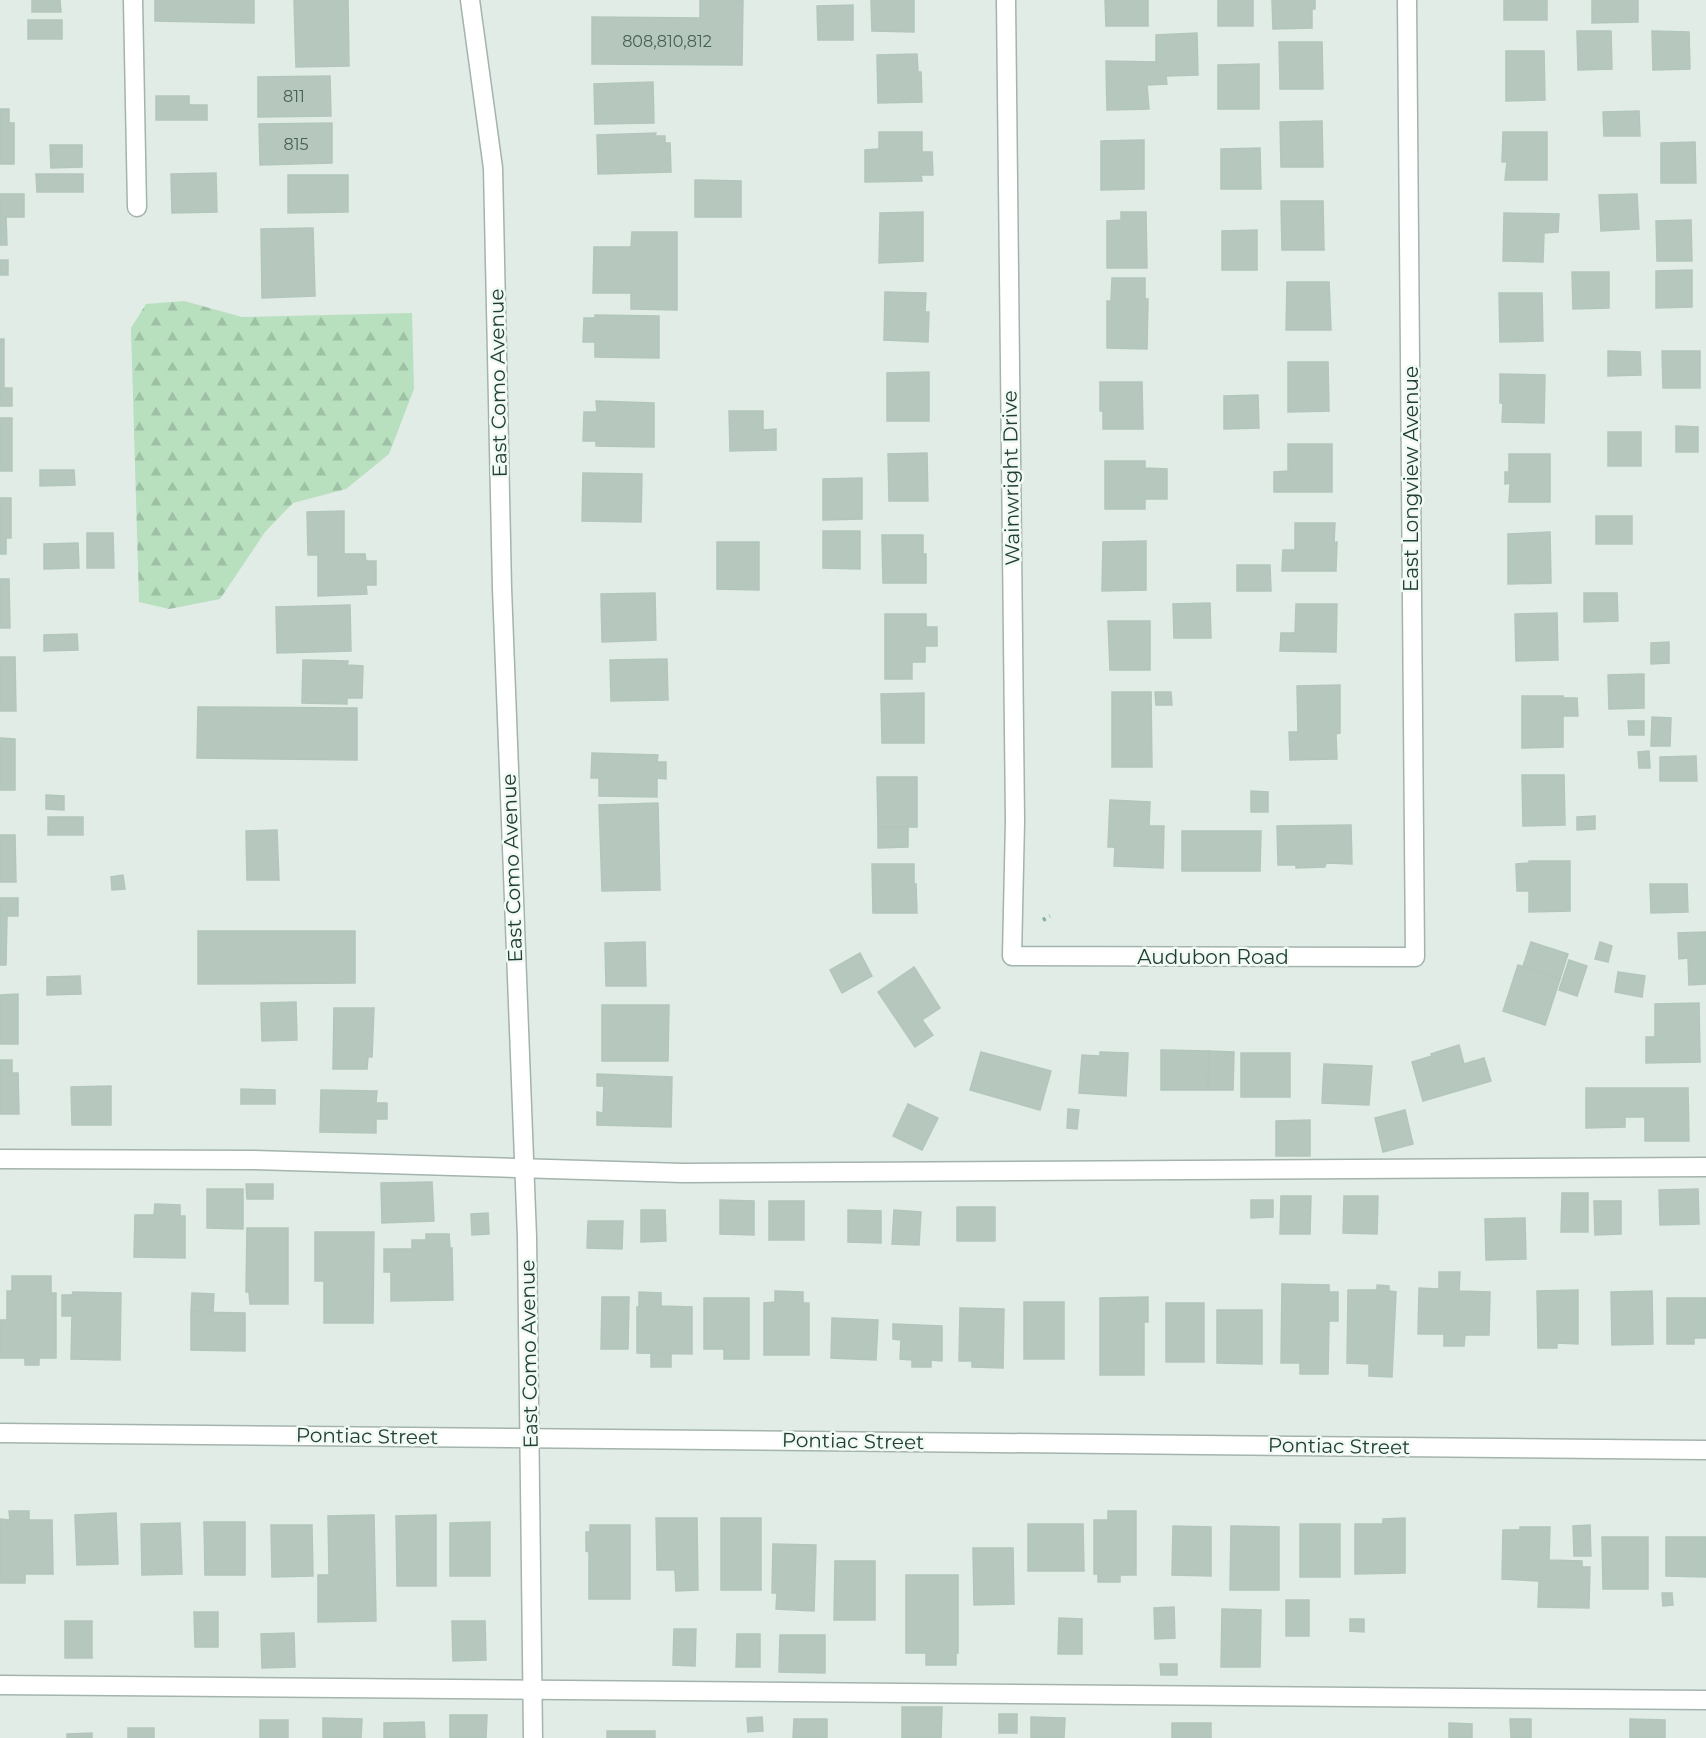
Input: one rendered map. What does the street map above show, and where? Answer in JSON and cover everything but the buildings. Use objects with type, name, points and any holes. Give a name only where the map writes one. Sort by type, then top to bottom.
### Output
[{"type":"street","points":[[133,0],[137,207]]},
{"type":"street","name":"East Como Avenue","points":[[470,0],[493,168],[502,599],[525,1169],[531,1438],[533,1738]]},
{"type":"street","name":"Wainwright Drive","points":[[1006,0],[1015,821],[1012,956]]},
{"type":"street","name":"East Longview Avenue","points":[[1407,0],[1415,957]]},
{"type":"street","name":"Audubon Road","points":[[1012,956],[1415,957]]},
{"type":"street","points":[[0,1159],[253,1160],[694,1173],[1706,1167]]},
{"type":"street","name":"Pontiac Street","points":[[0,1433],[1706,1450]]},
{"type":"street","points":[[0,1685],[1706,1700]]},
{"type":"path","points":[[1043,920],[1050,916]]},
{"type":"green space","points":[[184,301],[242,317],[412,313],[414,389],[389,454],[346,489],[293,503],[265,532],[220,599],[169,609],[139,602],[131,328],[146,304]]}]
